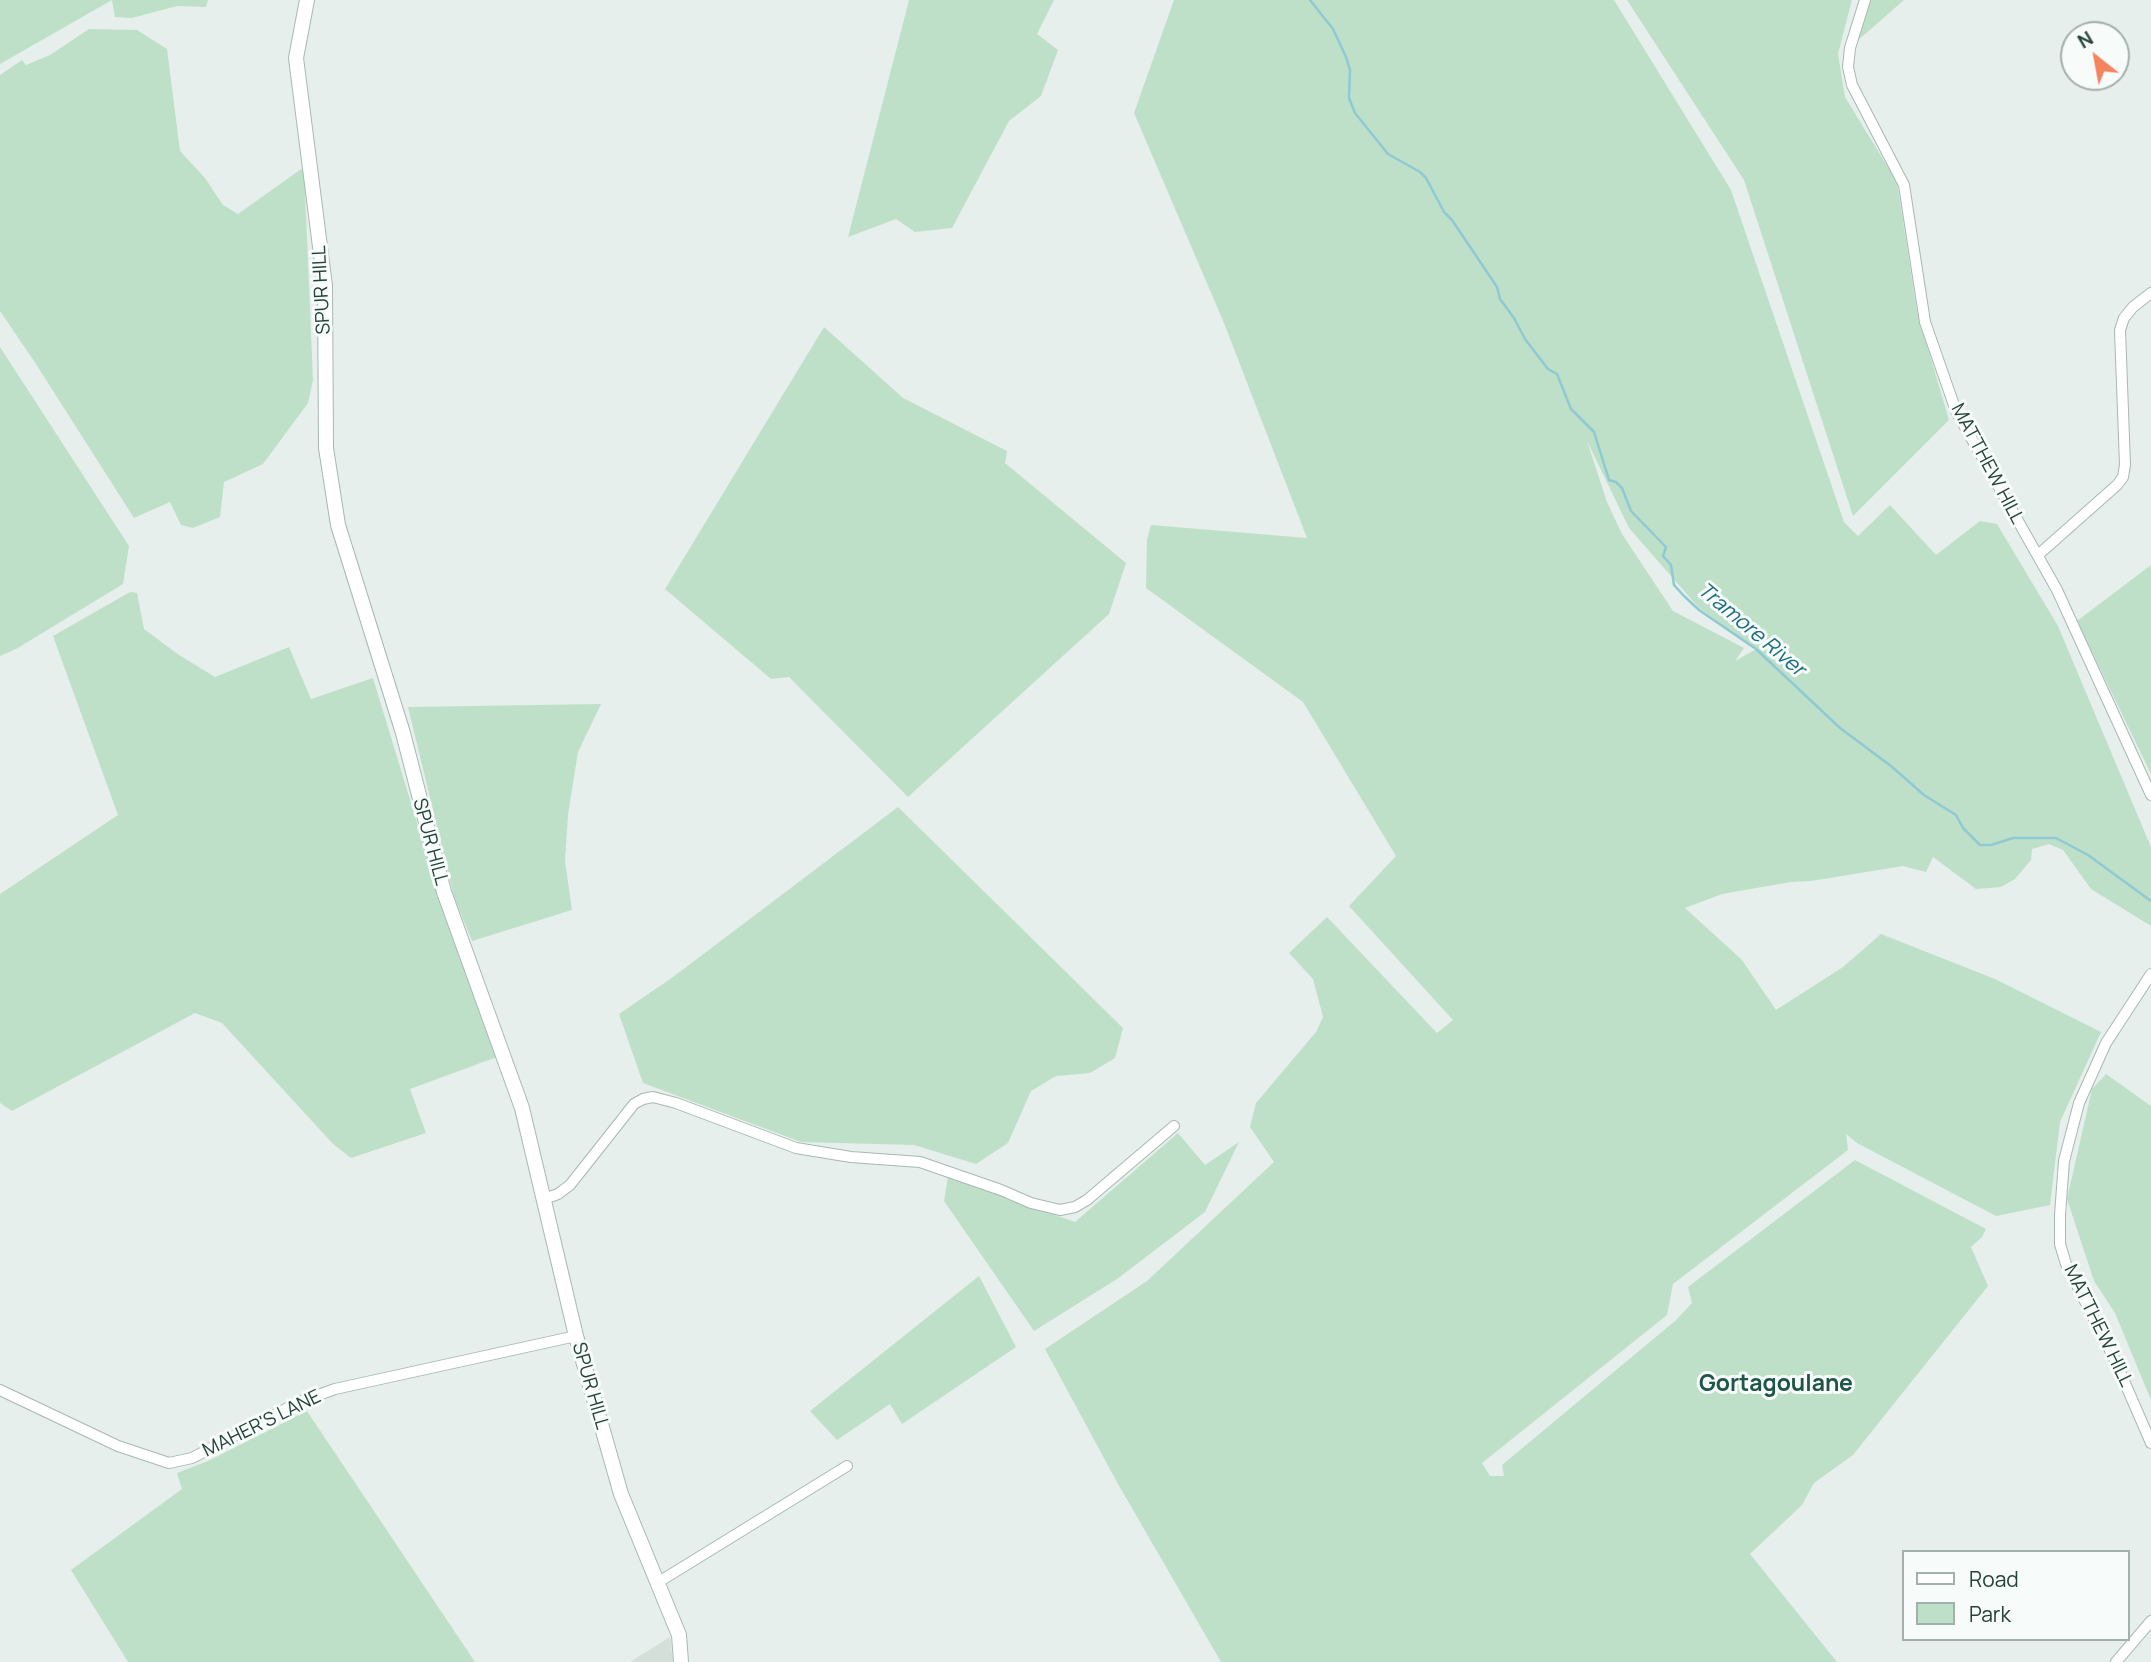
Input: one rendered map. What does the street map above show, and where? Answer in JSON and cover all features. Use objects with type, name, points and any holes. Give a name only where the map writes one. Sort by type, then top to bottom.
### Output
[{"type":"street","name":"SPUR HILL","points":[[307,0],[296,58],[325,286],[326,448],[338,525],[403,733],[444,892],[522,1108],[576,1336],[621,1494],[679,1635],[681,1662]]},
{"type":"street","name":"MATTHEW HILL","points":[[1865,0],[1850,48],[1848,66],[1852,85],[1904,185],[1925,322],[1956,411],[2057,590],[2151,794]]},
{"type":"street","points":[[2038,555],[2123,477],[2125,465],[2120,331],[2124,318],[2151,293]]},
{"type":"street","name":"MATTHEW HILL","points":[[2151,974],[2106,1043],[2079,1103],[2064,1161],[2060,1215],[2060,1244],[2066,1264],[2114,1357],[2151,1443]]},
{"type":"street","points":[[544,1199],[558,1194],[570,1185],[634,1104],[653,1097],[796,1148],[851,1157],[920,1162],[1031,1203],[1060,1210],[1075,1207],[1087,1200],[1174,1126]]},
{"type":"street","name":"MAHER'S LANE","points":[[0,1390],[118,1446],[169,1463],[192,1458],[299,1402],[335,1389],[576,1336]]},
{"type":"street","points":[[657,1583],[847,1466]]},
{"type":"street","points":[[2116,1662],[2151,1621]]},
{"type":"shaded area","points":[[670,1637],[673,1662],[630,1662]]},
{"type":"green space","points":[[0,0],[112,0],[0,64]]},
{"type":"green space","points":[[112,0],[208,0],[206,7],[177,6],[132,18],[115,17]]},
{"type":"green space","points":[[909,0],[1054,0],[1037,34],[1058,50],[1041,96],[1009,121],[952,228],[915,232],[896,219],[848,237]]},
{"type":"green space","points":[[1174,0],[1614,0],[1731,190],[1844,522],[1858,536],[1890,505],[1936,555],[1980,521],[1997,524],[2058,626],[2151,847],[2151,926],[2091,889],[2063,850],[2049,844],[2032,849],[2031,860],[2015,879],[2001,887],[1976,889],[1933,857],[1926,872],[1903,866],[1791,882],[1722,894],[1685,908],[1742,960],[1776,1010],[1843,967],[1881,934],[1995,979],[2101,1032],[2060,1122],[2050,1205],[1996,1216],[1857,1143],[1846,1134],[1848,1150],[1673,1284],[1667,1315],[1482,1463],[1490,1476],[1504,1476],[1502,1465],[1675,1321],[1692,1303],[1688,1287],[1855,1160],[1986,1229],[1971,1247],[1988,1286],[1853,1455],[1814,1483],[1802,1505],[1750,1554],[1837,1662],[1221,1662],[1118,1484],[1045,1349],[1147,1281],[1274,1162],[1250,1127],[1256,1103],[1316,1032],[1323,1017],[1313,979],[1289,953],[1327,917],[1437,1033],[1453,1020],[1349,906],[1396,856],[1303,702],[1146,588],[1147,540],[1151,525],[1307,538],[1224,323],[1134,113]],"holes":[[[1587,441],[1629,528],[1699,608],[1756,649],[1735,661],[1744,648],[1673,611],[1622,534],[1607,502]]]},
{"type":"green space","points":[[1627,0],[1852,0],[1838,54],[1845,97],[1897,182],[1917,311],[1949,420],[1853,516],[1744,180]]},
{"type":"green space","points":[[1865,0],[1904,0],[1855,43]]},
{"type":"green space","points":[[89,29],[137,30],[167,49],[180,151],[205,178],[223,205],[238,214],[304,167],[313,380],[308,403],[263,464],[224,482],[220,517],[193,528],[181,525],[170,502],[134,518],[0,311],[0,75],[22,60],[26,65],[50,55]]},
{"type":"green space","points":[[824,327],[903,398],[1007,451],[1005,463],[1126,563],[1109,614],[908,797],[789,677],[771,679],[665,589]]},
{"type":"green space","points":[[0,347],[129,546],[123,584],[0,656]]},
{"type":"green space","points":[[2151,565],[2151,774],[2077,621]]},
{"type":"green space","points":[[130,592],[137,593],[144,629],[215,677],[289,647],[311,699],[373,678],[442,905],[497,1057],[410,1089],[426,1133],[351,1158],[333,1144],[222,1023],[195,1013],[12,1111],[0,1103],[0,894],[118,815],[53,636]]},
{"type":"green space","points":[[601,704],[578,752],[568,815],[565,861],[572,910],[472,941],[454,897],[408,707]]},
{"type":"green space","points":[[898,807],[1123,1028],[1115,1058],[1090,1073],[1056,1076],[1031,1091],[1008,1143],[976,1164],[914,1145],[801,1142],[643,1083],[619,1014],[673,977]]},
{"type":"green space","points":[[2106,1074],[2151,1106],[2151,1400],[2115,1313],[2094,1281],[2067,1199],[2092,1089]]},
{"type":"green space","points":[[1178,1133],[1205,1165],[1239,1142],[1205,1212],[1117,1279],[1034,1331],[944,1201],[948,1177],[1075,1222]]},
{"type":"green space","points":[[979,1276],[1016,1347],[902,1424],[890,1404],[837,1440],[810,1411]]},
{"type":"green space","points":[[307,1411],[475,1662],[128,1662],[71,1570],[182,1489],[177,1473],[208,1461]]},
{"type":"waterway","name":"Tramore River","points":[[1310,0],[1333,29],[1346,57],[1350,70],[1349,98],[1355,113],[1388,154],[1426,178],[1444,212],[1497,287],[1500,299],[1525,339],[1548,369],[1557,374],[1571,409],[1594,432],[1609,480],[1622,488],[1631,511],[1666,547],[1663,556],[1671,565],[1674,585],[1684,596],[1699,610],[1756,649],[1840,728],[1924,795],[1956,815],[1963,828],[1980,845],[1991,845],[2013,838],[2056,838],[2088,855],[2151,901]]},
{"type":"district","name":"Gortagoulane","points":[[1776,1385]]}]
